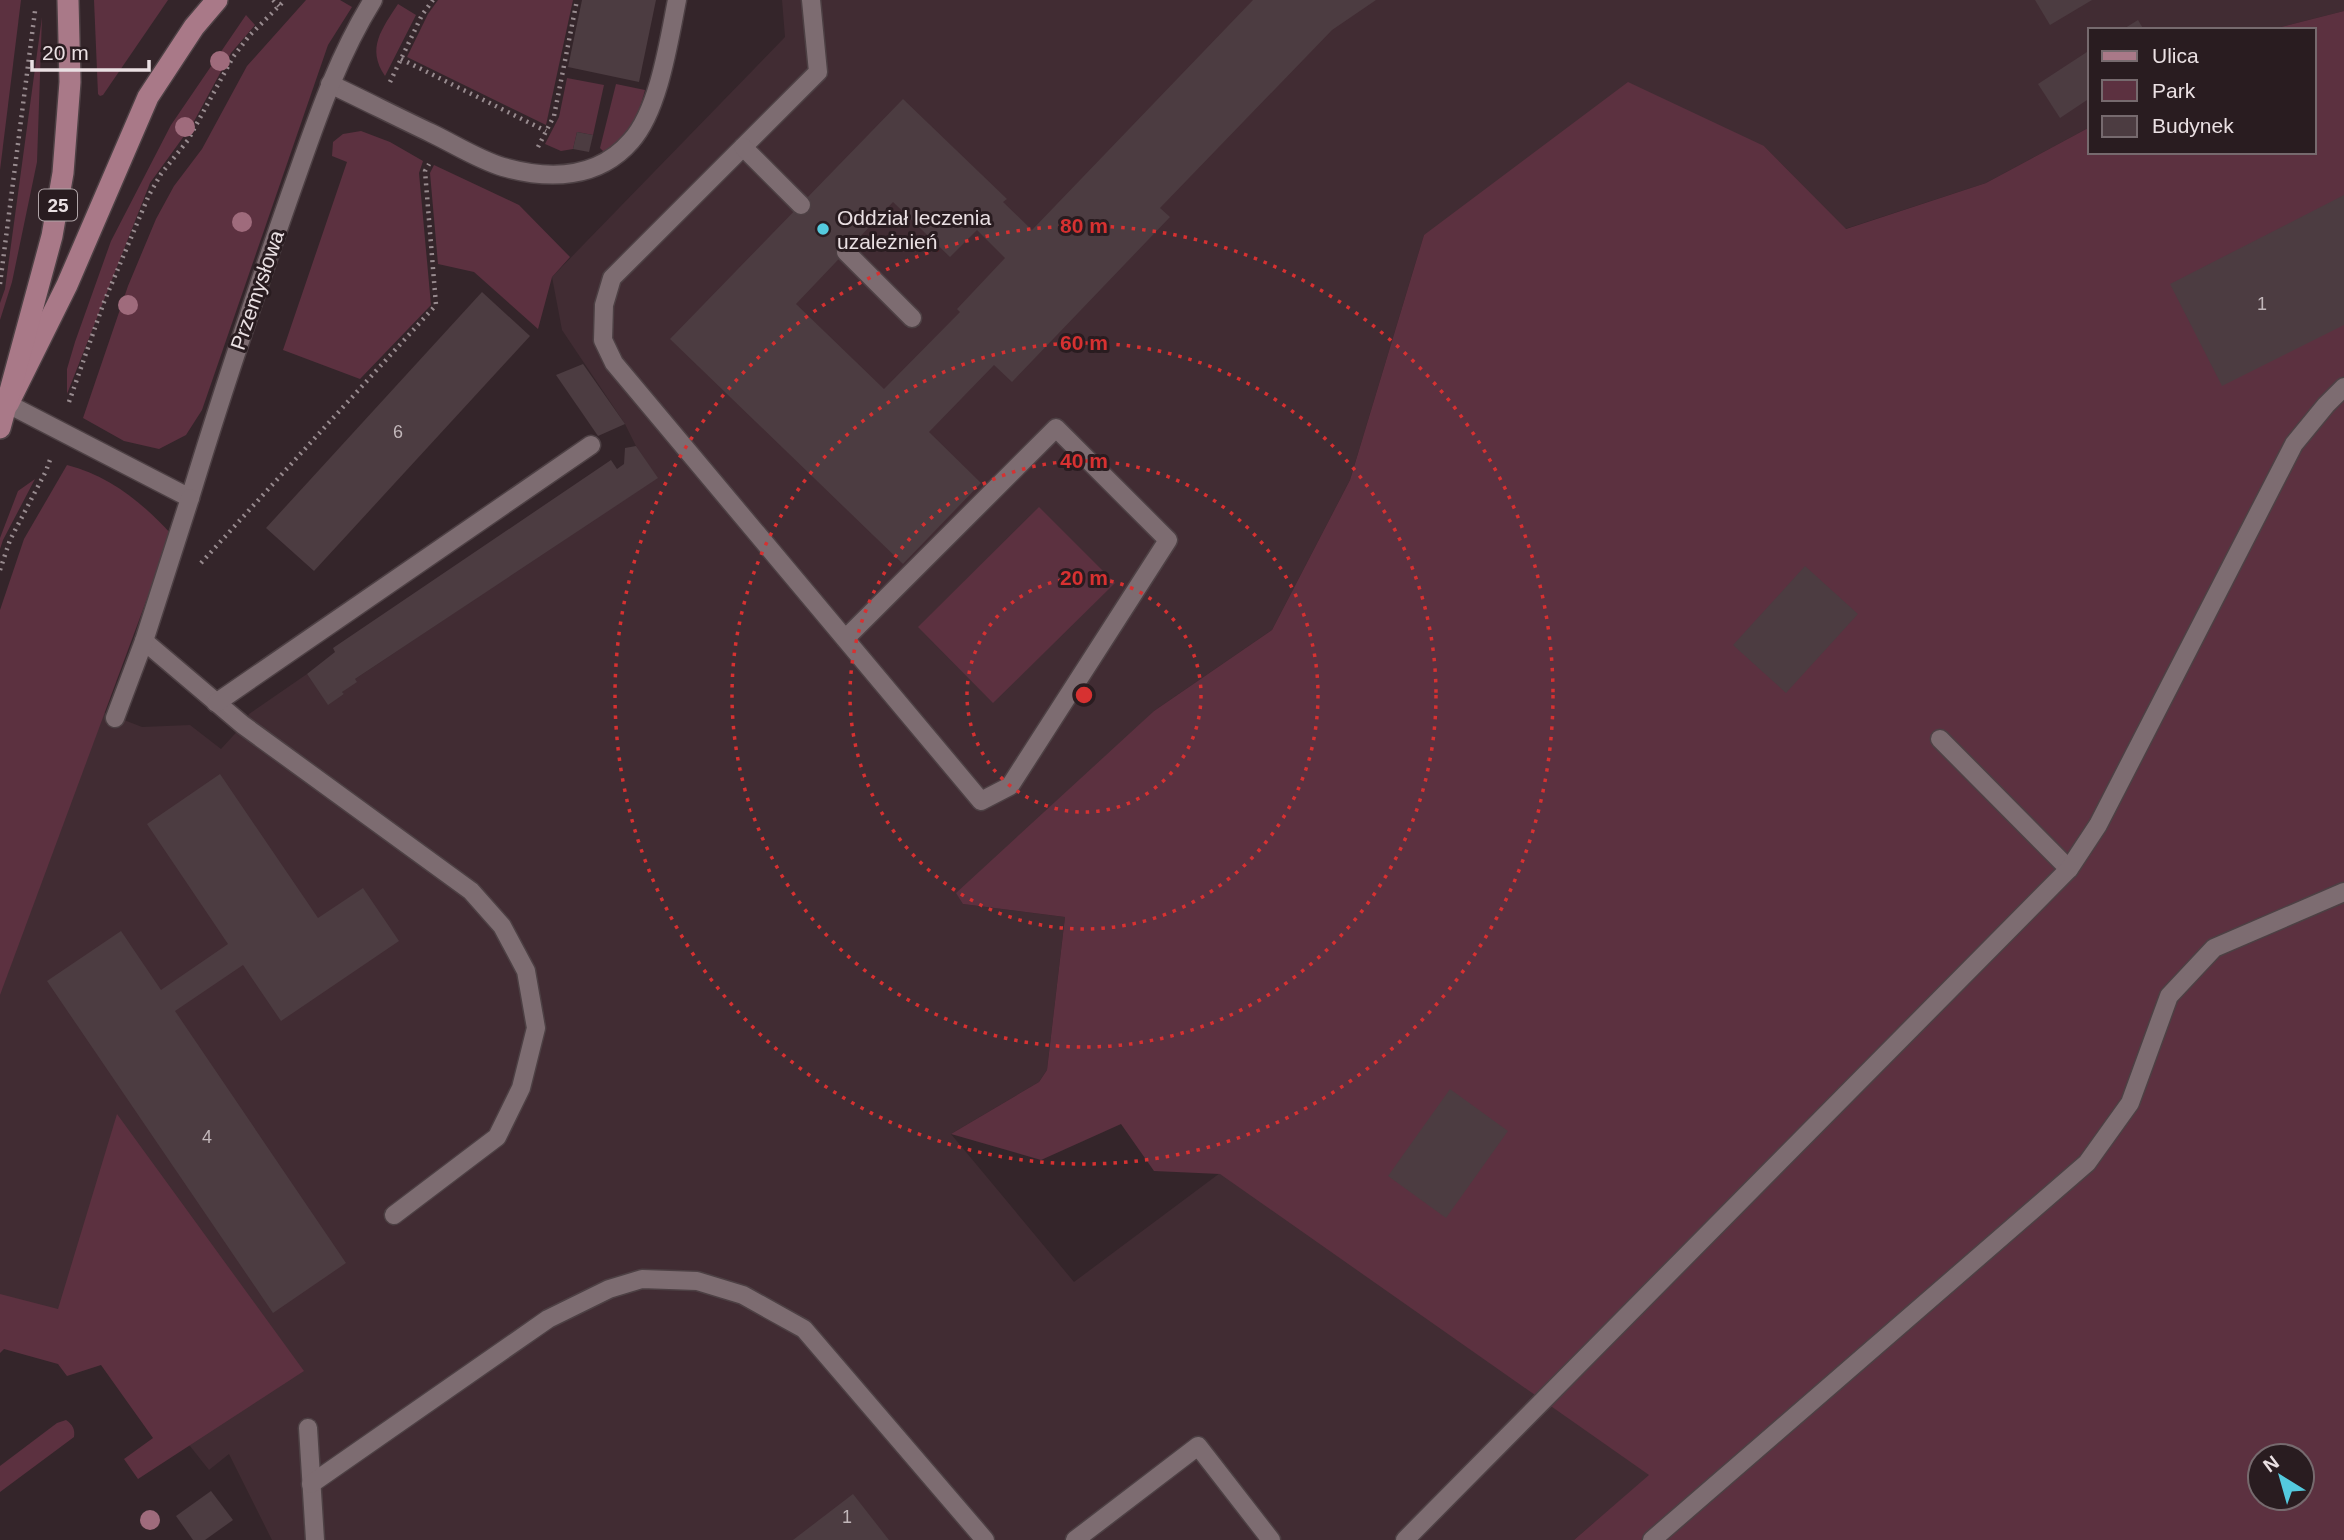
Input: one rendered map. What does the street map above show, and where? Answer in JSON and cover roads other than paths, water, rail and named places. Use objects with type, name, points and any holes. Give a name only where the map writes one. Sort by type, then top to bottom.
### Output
[{"type":"main road","name":"25","points":[[0,428],[52,236],[63,173],[70,82],[68,0]]},
{"type":"main road","name":"25","points":[[8,404],[67,285],[148,97],[194,27],[217,0]]},
{"type":"lane","name":"Przemysłowa","points":[[115,718],[144,641],[227,378],[330,84],[352,33],[373,0]]},
{"type":"lane","points":[[330,84],[502,167],[542,174],[576,174],[602,166],[632,141],[648,112],[663,69],[677,0]]},
{"type":"lane","points":[[811,0],[818,72],[612,278],[604,305],[603,340],[614,363],[845,639],[981,801],[1010,786],[1168,540],[1056,428],[845,639]]},
{"type":"lane","points":[[743,147],[801,205]]},
{"type":"lane","points":[[846,252],[912,318]]},
{"type":"lane","points":[[1405,1540],[2068,869],[2098,825],[2294,444],[2344,387]]},
{"type":"lane","points":[[8,404],[190,498]]},
{"type":"lane","points":[[216,703],[591,445]]},
{"type":"lane","points":[[144,641],[216,703],[471,891],[502,926],[526,971],[536,1028],[521,1088],[497,1137],[394,1215]]},
{"type":"lane","points":[[1940,738],[2068,869]]},
{"type":"lane","points":[[1652,1540],[2087,1163],[2130,1103],[2169,996],[2214,948],[2344,892]]},
{"type":"lane","points":[[311,1484],[548,1319],[609,1289],[642,1279],[697,1281],[743,1295],[804,1329],[985,1540]]},
{"type":"lane","points":[[308,1428],[315,1540]]},
{"type":"lane","points":[[1075,1540],[1198,1446],[1271,1540]]},
{"type":"place","name":"Oddział leczenia uzależnień","points":[[823,229]]}]
